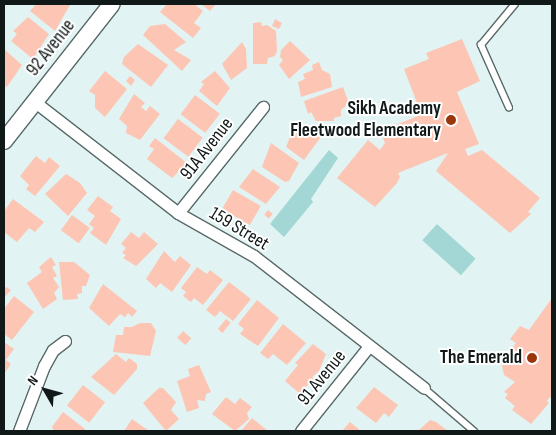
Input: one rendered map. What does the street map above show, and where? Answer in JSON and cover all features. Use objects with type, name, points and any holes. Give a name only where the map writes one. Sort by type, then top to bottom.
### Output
[{"type":"street","name":"92 Avenue","points":[[4,141],[112,4]]},
{"type":"street","name":"159 Street","points":[[35,102],[178,214],[254,256],[424,388]]},
{"type":"street","name":"91A Avenue","points":[[178,214],[263,107]]},
{"type":"street","points":[[19,431],[44,366],[53,350],[65,341]]},
{"type":"street","name":"91 Avenue","points":[[301,431],[369,346]]},
{"type":"lane","points":[[509,108],[481,45],[515,4]]},
{"type":"lane","points":[[424,388],[474,431]]},
{"type":"shaded area","points":[[329,150],[338,158],[311,199],[313,202],[284,237],[270,224]]},
{"type":"shaded area","points":[[437,224],[476,259],[461,275],[422,240]]},
{"type":"building","points":[[36,4],[70,5],[55,31],[30,11]]},
{"type":"building","points":[[167,4],[194,4],[203,11],[194,23],[201,28],[193,38],[160,12]]},
{"type":"building","points":[[201,4],[216,4],[210,11]]},
{"type":"building","points":[[28,17],[49,34],[33,59],[11,41],[17,34],[13,31]]},
{"type":"building","points":[[275,19],[282,23],[279,29],[272,26]]},
{"type":"building","points":[[261,22],[262,26],[267,25],[276,31],[277,51],[275,56],[268,58],[267,64],[253,64],[253,23]]},
{"type":"building","points":[[165,24],[186,42],[174,50],[191,60],[182,71],[143,35],[150,26]]},
{"type":"building","points":[[462,39],[480,81],[457,92],[479,144],[465,149],[468,156],[482,150],[540,198],[528,212],[531,214],[510,233],[436,171],[448,153],[398,173],[400,177],[397,183],[375,207],[337,178],[368,140],[380,150],[385,143],[380,131],[436,109],[437,101],[419,108],[404,69],[429,59],[426,53]]},
{"type":"building","points":[[290,41],[310,60],[289,79],[279,65],[283,60],[280,57],[281,50]]},
{"type":"building","points":[[242,42],[246,49],[247,68],[231,80],[222,64]]},
{"type":"building","points":[[138,44],[168,65],[151,87],[122,64],[124,57]]},
{"type":"building","points":[[4,49],[22,65],[7,87],[4,85]]},
{"type":"building","points":[[319,62],[322,70],[330,74],[332,87],[301,97],[298,82],[305,79],[303,74],[313,70],[312,65]]},
{"type":"building","points":[[105,71],[127,89],[105,117],[95,108],[95,95],[89,91]]},
{"type":"building","points":[[215,71],[230,88],[217,106],[199,91],[204,84],[201,82]]},
{"type":"building","points":[[130,76],[135,80],[131,86],[126,81]]},
{"type":"building","points":[[343,87],[349,103],[341,110],[341,116],[334,118],[334,121],[316,121],[311,112],[308,114],[304,101]]},
{"type":"building","points":[[134,94],[145,103],[141,107],[146,111],[150,106],[160,114],[140,140],[126,133],[127,126],[119,119]]},
{"type":"building","points":[[195,95],[220,114],[205,133],[181,114]]},
{"type":"building","points":[[178,119],[203,138],[188,157],[164,138]]},
{"type":"building","points":[[299,130],[321,137],[304,160],[286,147],[292,132],[296,134]]},
{"type":"building","points":[[155,138],[187,163],[172,178],[147,159],[154,149],[149,146]]},
{"type":"building","points":[[271,143],[299,163],[289,181],[285,182],[262,167]]},
{"type":"building","points":[[36,156],[45,163],[49,157],[60,166],[35,196],[26,189],[29,185],[20,176]]},
{"type":"building","points":[[253,169],[280,187],[266,204],[239,187]]},
{"type":"building","points":[[66,174],[80,183],[87,193],[68,216],[45,194]]},
{"type":"building","points":[[233,190],[261,206],[250,225],[222,209]]},
{"type":"building","points":[[98,196],[113,207],[110,211],[121,219],[106,245],[90,233],[94,228],[89,224],[95,216],[87,210]]},
{"type":"building","points":[[13,199],[44,222],[35,232],[29,228],[17,242],[4,232],[4,211]]},
{"type":"building","points":[[268,210],[273,214],[269,218],[264,215]]},
{"type":"building","points":[[72,215],[90,228],[79,243],[61,230]]},
{"type":"building","points":[[131,232],[139,238],[144,232],[158,244],[136,266],[123,258],[126,255],[122,253],[126,248],[121,244]]},
{"type":"building","points":[[164,251],[175,262],[180,256],[191,265],[172,292],[160,283],[156,288],[146,279]]},
{"type":"building","points":[[51,257],[56,265],[52,267],[57,276],[53,278],[59,287],[54,293],[57,299],[43,309],[27,283],[42,272],[39,267]]},
{"type":"building","points":[[59,262],[74,262],[90,275],[86,286],[82,286],[82,293],[77,294],[78,299],[63,300]]},
{"type":"building","points":[[197,267],[207,274],[210,270],[223,280],[203,305],[194,298],[191,302],[183,296],[186,292],[181,288]]},
{"type":"building","points":[[229,282],[251,299],[233,321],[220,311],[215,317],[206,310]]},
{"type":"building","points":[[103,284],[137,311],[132,317],[128,313],[125,317],[120,314],[109,326],[89,308]]},
{"type":"building","points":[[6,287],[11,290],[5,297],[4,289]]},
{"type":"building","points":[[14,296],[34,312],[12,340],[4,334],[4,309]]},
{"type":"building","name":"The Emerald","points":[[552,298],[552,398],[550,397],[547,401],[549,403],[531,424],[512,410],[515,406],[505,398],[508,394],[504,392],[515,382],[504,375],[502,366],[515,354],[512,348],[516,343],[510,339],[520,326],[529,330]]},
{"type":"building","points":[[257,300],[279,318],[258,346],[240,334],[244,329],[238,324]]},
{"type":"building","points":[[226,319],[231,323],[222,333],[218,329]]},
{"type":"building","points":[[140,323],[151,323],[156,331],[150,356],[113,352],[116,335],[123,335],[124,327],[132,327]]},
{"type":"building","points":[[283,324],[306,343],[287,365],[273,354],[268,359],[260,353]]},
{"type":"building","points":[[183,331],[191,338],[185,345],[177,338]]},
{"type":"building","points":[[4,342],[14,349],[6,360],[11,364],[4,374]]},
{"type":"building","points":[[313,344],[326,354],[319,371],[312,377],[314,379],[299,393],[285,381],[298,365],[295,363]]},
{"type":"building","points":[[116,354],[126,362],[129,358],[137,364],[137,369],[114,395],[91,377]]},
{"type":"building","points":[[199,365],[211,392],[206,394],[205,401],[197,400],[199,408],[187,412],[177,381],[190,376],[188,369]]},
{"type":"building","points":[[83,385],[105,402],[89,423],[67,405]]},
{"type":"building","points":[[374,387],[398,405],[389,417],[384,413],[376,423],[356,408]]},
{"type":"building","points":[[159,388],[163,388],[176,402],[171,410],[179,419],[166,431],[143,403]]},
{"type":"building","points":[[226,397],[235,404],[240,398],[252,407],[247,413],[249,419],[235,431],[212,414]]},
{"type":"building","points":[[63,412],[85,429],[84,431],[54,431],[52,427]]},
{"type":"building","points":[[252,418],[268,431],[241,431]]},
{"type":"building","points":[[132,419],[149,431],[124,431]]},
{"type":"building","points":[[430,420],[436,422],[448,431],[418,431]]},
{"type":"building","points":[[350,422],[361,431],[342,431]]},
{"type":"place","name":"Sikh Academy Fleetwood Elementary","points":[[451,120]]},
{"type":"place","name":"The Emerald","points":[[532,358]]}]
